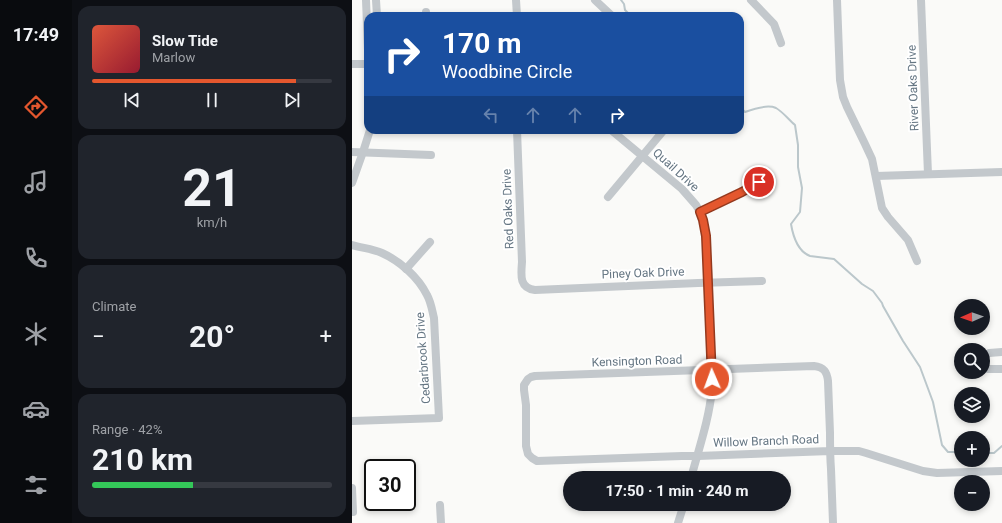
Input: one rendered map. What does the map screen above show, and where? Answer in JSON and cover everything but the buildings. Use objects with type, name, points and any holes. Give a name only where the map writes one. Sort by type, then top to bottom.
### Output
[{"type":"street","points":[[366,0],[366,12]]},
{"type":"street","points":[[376,0],[377,12]]},
{"type":"street","points":[[516,0],[517,12]]},
{"type":"street","points":[[595,0],[608,12]]},
{"type":"street","points":[[752,0],[774,24],[781,43]]},
{"type":"street","points":[[837,0],[840,80],[843,97],[872,159],[882,208],[908,240],[917,261]]},
{"type":"street","name":"River Oaks Drive","points":[[921,0],[928,174]]},
{"type":"street","points":[[352,64],[364,64]]},
{"type":"street","points":[[353,177],[369,134]]},
{"type":"street","name":"Red Oaks Drive","points":[[518,134],[522,262],[521,276],[526,286]]},
{"type":"street","name":"Quail Drive","points":[[616,134],[682,189],[693,201],[703,220],[706,236],[712,389],[705,428],[693,471]]},
{"type":"street","points":[[608,197],[661,134]]},
{"type":"street","points":[[352,152],[431,155]]},
{"type":"street","points":[[876,176],[1002,172]]},
{"type":"street","points":[[700,212],[742,192],[759,182]]},
{"type":"street","points":[[406,269],[430,242]]},
{"type":"street","name":"Cedarbrook Drive","points":[[352,245],[381,253],[398,262],[420,284],[427,294],[434,318],[439,418],[352,421]]},
{"type":"street","name":"Piney Oak Drive","points":[[526,286],[535,290],[762,281]]},
{"type":"street","points":[[990,353],[1002,352]]},
{"type":"street","name":"Kensington Road","points":[[530,456],[526,446],[526,405],[524,390],[526,382],[531,377],[814,366],[825,370],[828,376],[830,451]]},
{"type":"street","points":[[990,369],[1002,369]]},
{"type":"street","points":[[830,451],[833,523]]},
{"type":"street","name":"Willow Branch Road","points":[[530,456],[537,461],[858,451],[929,472],[944,473],[1002,471]]},
{"type":"street","points":[[352,488],[353,512]]},
{"type":"street","points":[[440,505],[441,523]]},
{"type":"street","points":[[678,523],[682,511]]},
{"type":"waterway","points":[[621,0],[627,12]]},
{"type":"waterway","points":[[744,111],[764,107],[776,108],[795,125],[798,145],[798,167],[802,188],[800,212],[791,224],[796,243],[802,251],[810,256],[834,259],[862,284],[873,291],[882,303],[903,341],[920,367],[933,402],[942,445],[948,452],[954,452]]},
{"type":"waterway","points":[[990,453],[994,453],[1002,446]]},
{"type":"route","points":[[712,379],[706,236],[700,212],[742,192],[759,182]]}]
